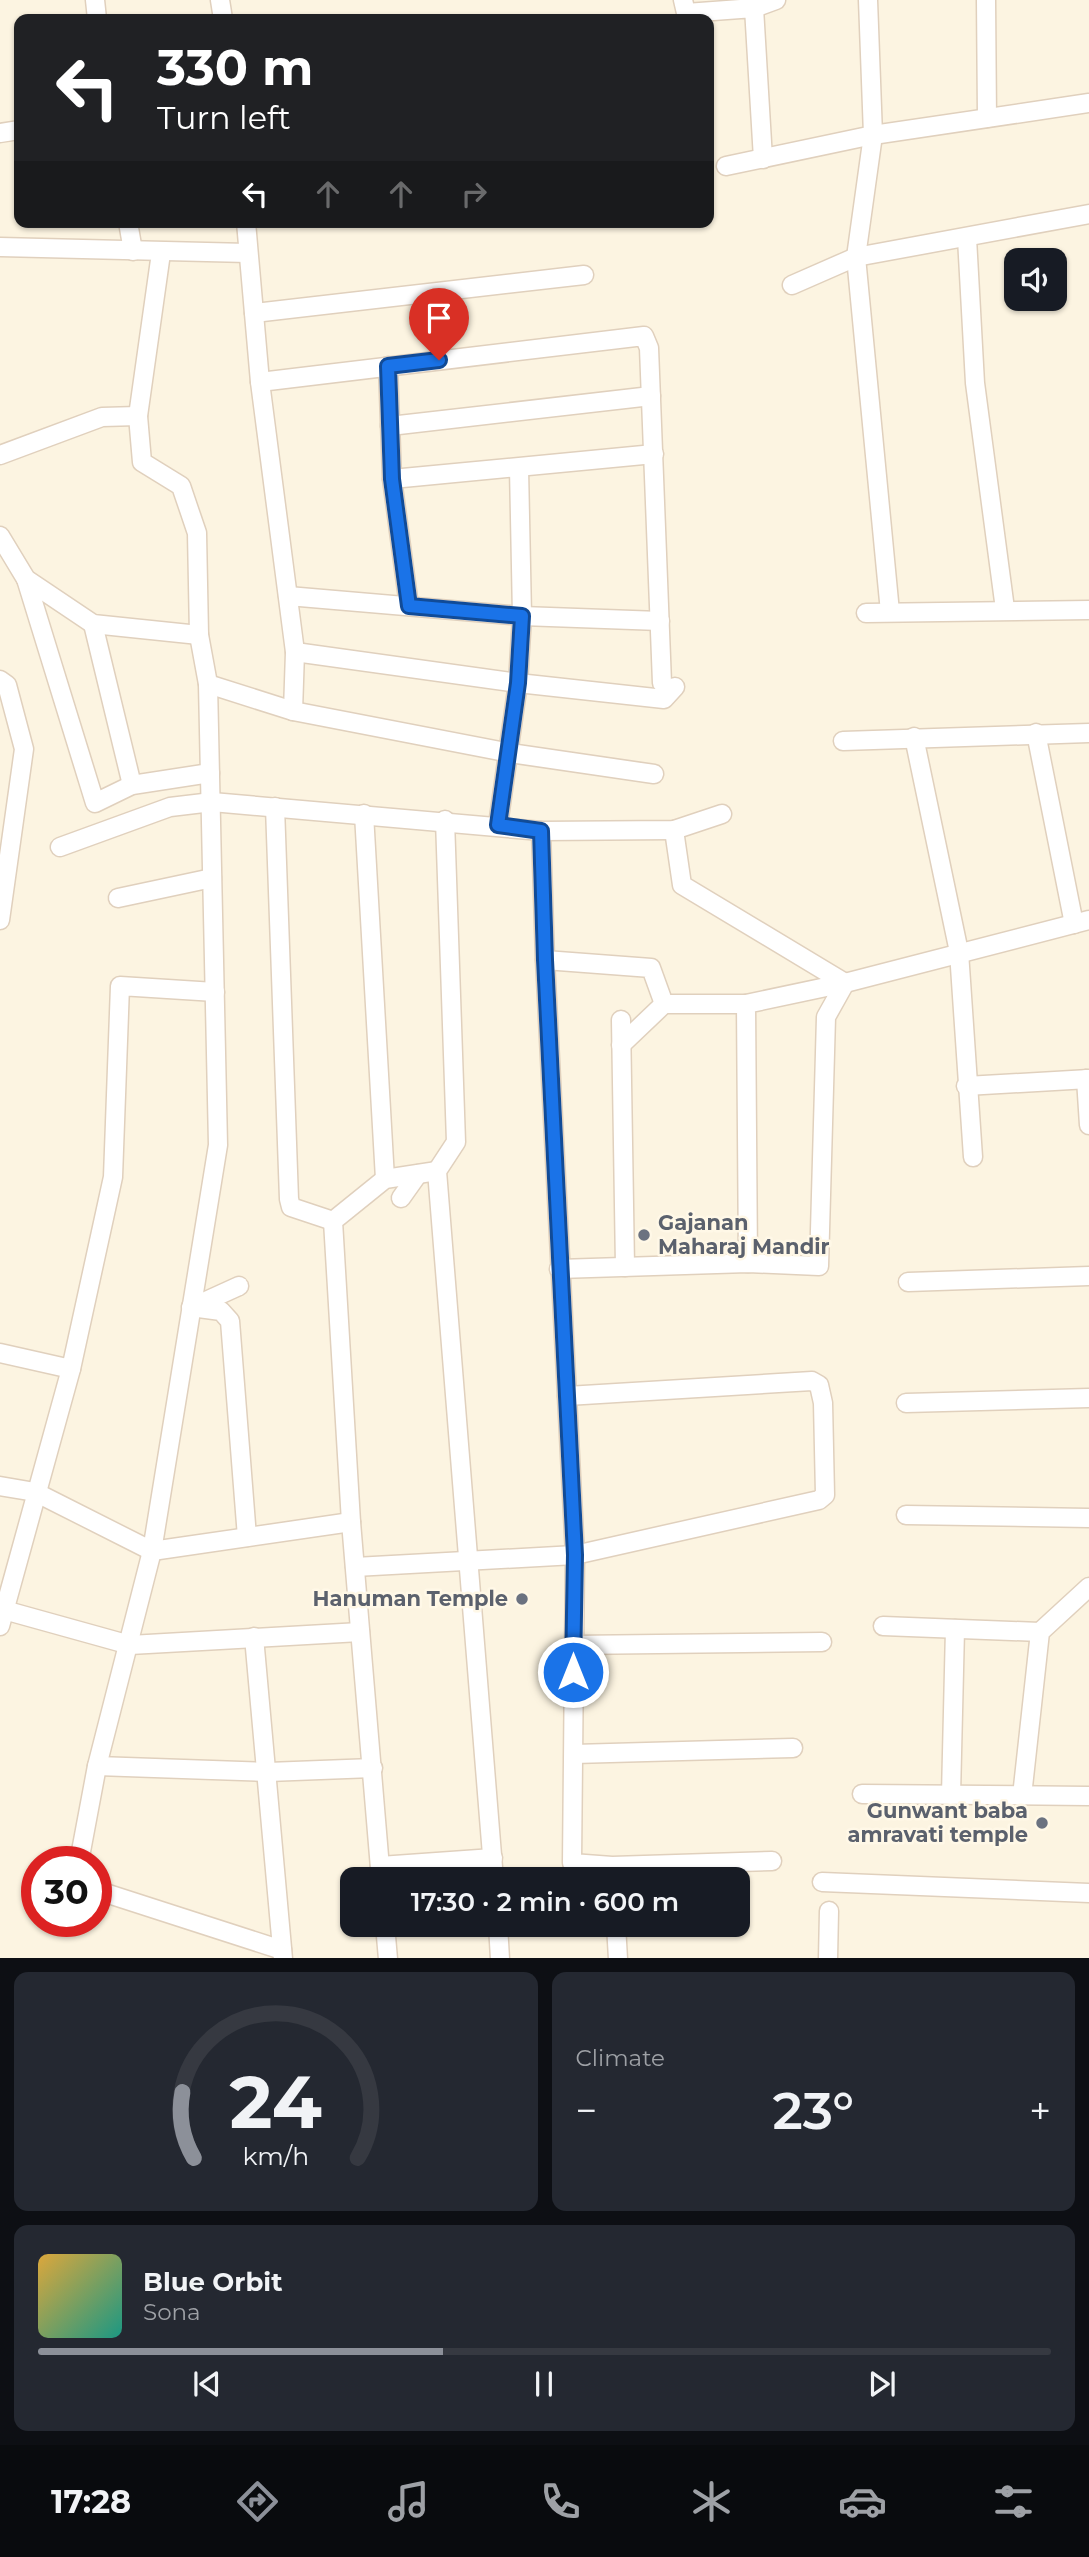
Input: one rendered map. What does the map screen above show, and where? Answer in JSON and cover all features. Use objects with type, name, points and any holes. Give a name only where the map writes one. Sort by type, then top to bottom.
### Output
[{"type":"street","points":[[683,0],[686,13],[754,8],[776,0]]},
{"type":"street","points":[[868,0],[873,135],[856,257],[890,612]]},
{"type":"street","points":[[986,0],[987,118]]},
{"type":"street","points":[[754,8],[763,159]]},
{"type":"street","points":[[726,166],[873,135],[1089,103]]},
{"type":"street","points":[[792,285],[856,257],[1089,214]]},
{"type":"street","points":[[129,228],[133,251]]},
{"type":"street","points":[[246,228],[260,382],[295,652],[293,712]]},
{"type":"street","points":[[967,238],[975,383],[1005,609]]},
{"type":"street","points":[[0,247],[161,253],[248,253]]},
{"type":"street","points":[[82,1846],[97,1766],[152,1551],[218,1145],[208,684],[199,635],[197,533],[181,486],[142,462],[138,416],[161,253]]},
{"type":"street","points":[[254,313],[584,275]]},
{"type":"street","points":[[260,382],[644,336],[649,348],[660,621],[668,685],[664,699],[518,683],[295,652]]},
{"type":"street","points":[[388,366],[392,479],[409,606]]},
{"type":"street","points":[[390,426],[651,396]]},
{"type":"street","points":[[0,455],[102,417],[138,416]]},
{"type":"street","points":[[392,479],[654,454]]},
{"type":"street","points":[[498,825],[518,683],[522,616],[519,468]]},
{"type":"street","points":[[0,536],[26,579],[95,803],[132,785],[210,773]]},
{"type":"street","points":[[26,579],[93,624],[199,635]]},
{"type":"street","points":[[288,596],[522,616],[660,621]]},
{"type":"street","points":[[866,613],[1005,609],[1089,610]]},
{"type":"street","points":[[93,624],[132,785]]},
{"type":"street","points":[[0,680],[7,685],[24,748],[0,920]]},
{"type":"street","points":[[208,684],[293,712],[510,752],[654,774]]},
{"type":"street","points":[[621,1045],[664,1003],[746,1004],[859,979],[1081,922],[1036,733]]},
{"type":"street","points":[[843,741],[1089,733]]},
{"type":"street","points":[[914,737],[958,952],[973,1157]]},
{"type":"street","points":[[60,846],[170,807],[212,802],[445,820],[541,831],[674,830],[722,814]]},
{"type":"street","points":[[275,807],[289,1199],[292,1207],[299,1211],[333,1221]]},
{"type":"street","points":[[364,814],[385,1179]]},
{"type":"street","points":[[445,820],[456,1143],[437,1171],[493,1867]]},
{"type":"street","points":[[674,830],[682,885],[859,979]]},
{"type":"street","points":[[541,831],[559,1269],[575,1555],[572,1863],[588,1867]]},
{"type":"street","points":[[118,898],[212,878]]},
{"type":"street","points":[[545,960],[651,968],[664,1003]]},
{"type":"street","points":[[559,1269],[748,1263],[819,1266],[826,1017],[859,979]]},
{"type":"street","points":[[215,992],[120,986],[113,1177],[71,1369],[2,1618],[130,1645],[360,1632]]},
{"type":"street","points":[[746,1004],[748,1263]]},
{"type":"street","points":[[621,1020],[625,1267]]},
{"type":"street","points":[[966,1086],[1087,1079],[1089,1125]]},
{"type":"street","points":[[333,1221],[385,1179],[437,1171]]},
{"type":"street","points":[[401,1198],[418,1174]]},
{"type":"street","points":[[333,1221],[351,1522],[381,1867]]},
{"type":"street","points":[[908,1282],[1089,1276]]},
{"type":"street","points":[[191,1307],[239,1286]]},
{"type":"street","points":[[191,1307],[221,1311],[230,1321],[247,1537]]},
{"type":"street","points":[[0,1353],[71,1369]]},
{"type":"street","points":[[355,1567],[575,1555],[819,1500],[827,1489],[822,1392],[819,1385],[812,1381],[567,1396]]},
{"type":"street","points":[[906,1403],[1089,1398]]},
{"type":"street","points":[[0,1486],[35,1492],[152,1551],[351,1522]]},
{"type":"street","points":[[906,1515],[1089,1518]]},
{"type":"street","points":[[1022,1796],[1040,1632],[1089,1587]]},
{"type":"street","points":[[883,1626],[1040,1632]]},
{"type":"street","points":[[951,1795],[955,1629]]},
{"type":"street","points":[[112,1896],[282,1954],[254,1637]]},
{"type":"street","points":[[573,1645],[822,1643]]},
{"type":"street","points":[[574,1754],[793,1748]]},
{"type":"street","points":[[97,1766],[268,1772],[373,1768]]},
{"type":"street","points":[[862,1794],[1089,1796]]},
{"type":"street","points":[[423,1867],[492,1857]]},
{"type":"street","points":[[692,1867],[772,1861]]},
{"type":"street","points":[[822,1882],[1089,1893]]},
{"type":"street","points":[[828,1958],[830,1911]]},
{"type":"street","points":[[386,1937],[388,1958]]},
{"type":"street","points":[[499,1937],[500,1958]]},
{"type":"street","points":[[617,1937],[618,1958]]},
{"type":"place","name":"Gajanan Maharaj Mandir","points":[[644,1235]]},
{"type":"place","name":"Hanuman Temple","points":[[522,1599]]},
{"type":"place","name":"Gunwant baba amravati temple","points":[[1042,1823]]},
{"type":"route","points":[[439,360],[388,366],[392,479],[409,606],[522,616],[518,683],[498,825],[541,831],[559,1269],[575,1555],[573,1672]]}]
